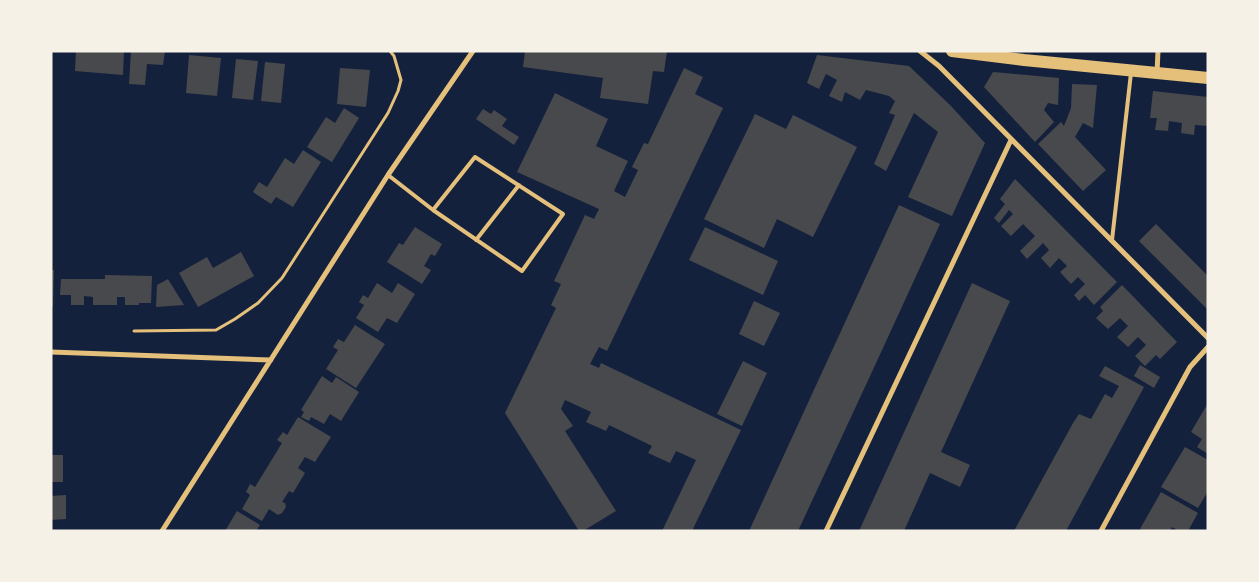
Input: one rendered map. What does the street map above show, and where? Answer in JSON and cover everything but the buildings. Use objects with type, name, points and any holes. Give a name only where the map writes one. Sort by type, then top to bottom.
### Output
[{"type":"main road","points":[[952,51],[1208,78]]},
{"type":"street","points":[[162,531],[388,175],[473,51]]},
{"type":"street","points":[[920,51],[939,66],[1208,338]]},
{"type":"street","points":[[1157,73],[1158,51]]},
{"type":"street","points":[[826,531],[1011,140]]},
{"type":"street","points":[[1101,531],[1190,367],[1208,347]]},
{"type":"street","points":[[51,352],[271,360]]},
{"type":"lane","points":[[1112,241],[1131,71]]},
{"type":"lane","points":[[388,175],[433,210],[522,271],[564,214],[475,157],[433,210]]},
{"type":"lane","points":[[476,240],[519,185]]},
{"type":"path","points":[[134,331],[216,330],[258,304],[282,278],[388,113],[401,80],[394,56],[390,51]]}]
